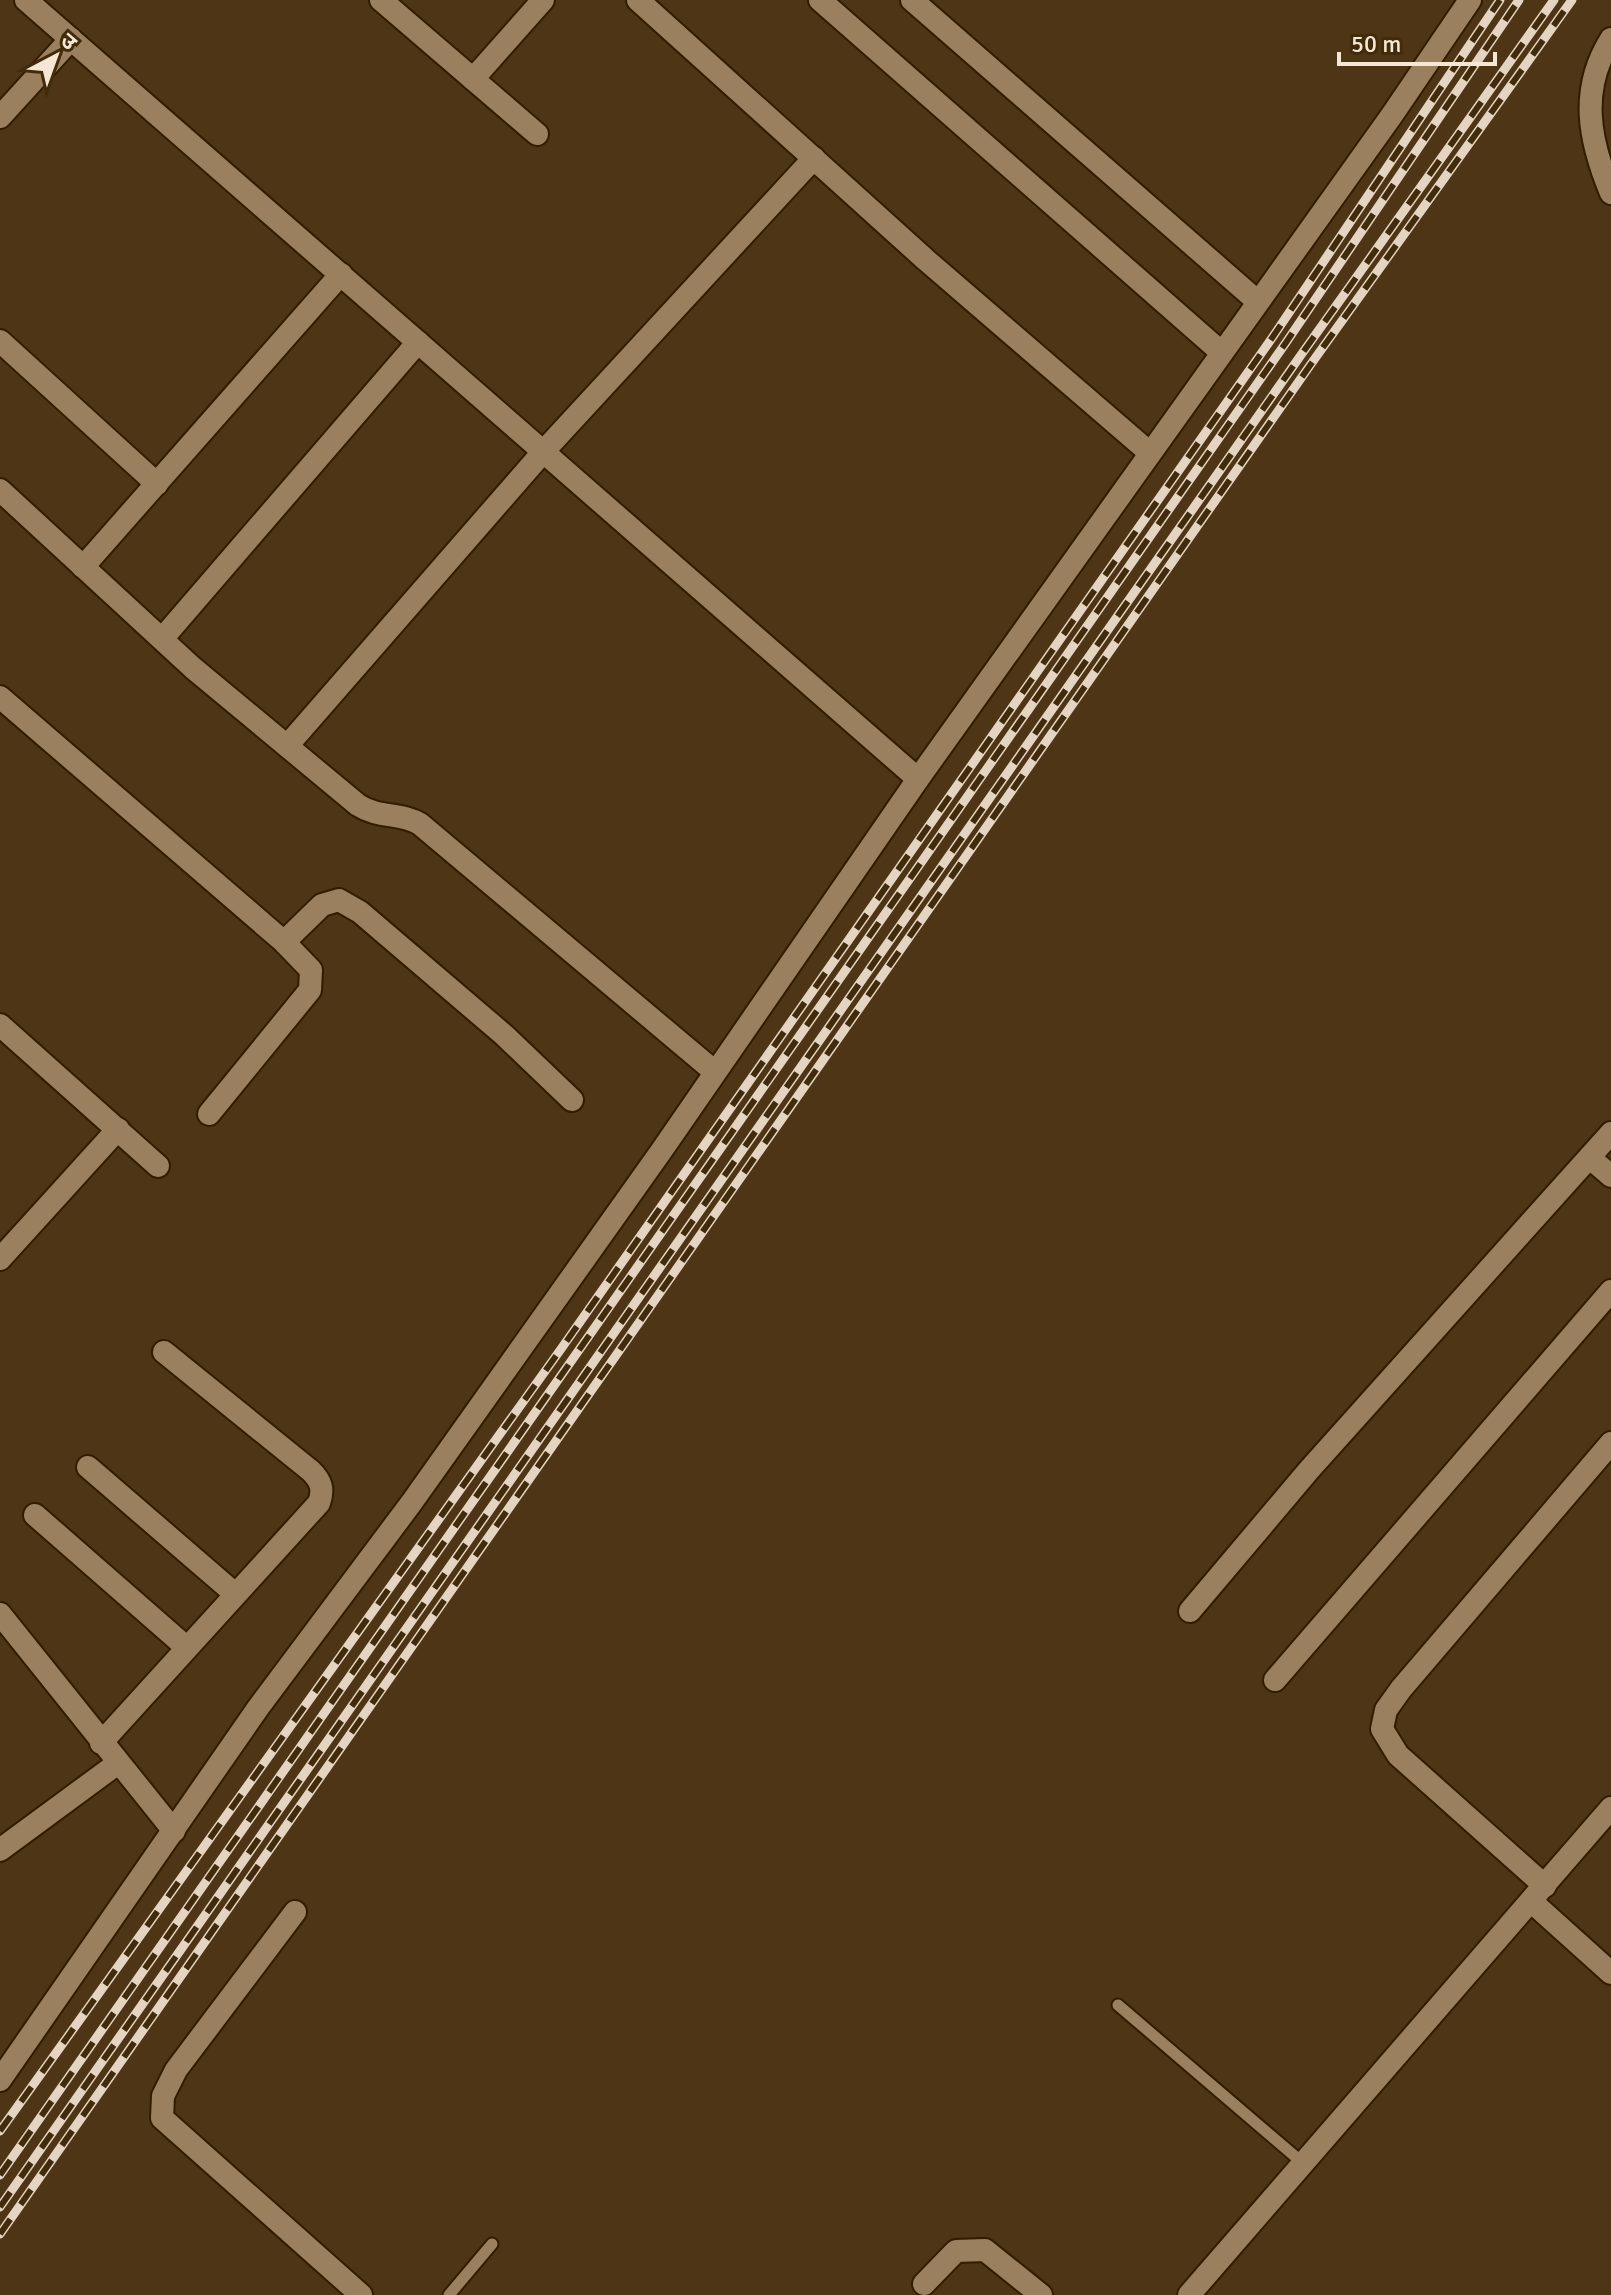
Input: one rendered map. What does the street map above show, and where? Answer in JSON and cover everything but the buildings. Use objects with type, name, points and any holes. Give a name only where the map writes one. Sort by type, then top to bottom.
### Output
[{"type":"street","points":[[381,0],[537,134]]},
{"type":"street","points":[[473,79],[543,0]]},
{"type":"street","points":[[638,0],[1150,453]]},
{"type":"street","points":[[820,0],[1221,352]]},
{"type":"street","points":[[912,0],[1257,301]]},
{"type":"street","points":[[0,2080],[258,1708],[412,1502],[918,779],[1392,115],[1470,0]]},
{"type":"street","points":[[36,3],[71,39],[918,779]]},
{"type":"street","points":[[0,117],[71,39]]},
{"type":"street","points":[[1611,39],[1594,72],[1589,95],[1589,125],[1611,193]]},
{"type":"street","points":[[287,746],[543,452],[814,158]]},
{"type":"street","points":[[83,567],[341,274]]},
{"type":"street","points":[[0,341],[157,484]]},
{"type":"street","points":[[162,639],[418,342]]},
{"type":"street","points":[[0,490],[162,639],[287,746],[371,813],[412,819],[420,824],[715,1072]]},
{"type":"street","points":[[0,697],[284,942],[311,970],[310,990],[209,1114]]},
{"type":"street","points":[[284,942],[322,905],[339,900],[360,912],[492,1025],[572,1100]]},
{"type":"street","points":[[0,1025],[158,1166]]},
{"type":"street","points":[[0,1259],[118,1129]]},
{"type":"street","points":[[1190,1611],[1309,1470],[1611,1133]]},
{"type":"street","points":[[1590,1158],[1611,1176]]},
{"type":"street","points":[[1275,1680],[1611,1291]]},
{"type":"street","points":[[101,1743],[234,1593],[319,1503],[322,1485],[311,1471],[164,1352]]},
{"type":"street","points":[[1611,1443],[1401,1689],[1386,1710],[1382,1729],[1398,1755],[1538,1894],[1611,1973]]},
{"type":"street","points":[[88,1467],[234,1593]]},
{"type":"street","points":[[35,1515],[186,1647]]},
{"type":"street","points":[[0,1614],[174,1831]]},
{"type":"street","points":[[0,1850],[118,1763]]},
{"type":"street","points":[[1189,2295],[1611,1808]]},
{"type":"street","points":[[295,1912],[176,2070],[163,2096],[162,2118],[361,2295]]},
{"type":"street","points":[[924,2284],[956,2251],[985,2250],[1041,2295]]},
{"type":"lane","points":[[1118,2005],[1304,2164]]},
{"type":"lane","points":[[449,2295],[492,2244]]},
{"type":"railway","points":[[0,2131],[561,1349],[1272,338],[1500,0]]},
{"type":"railway","points":[[0,2175],[1285,344],[1519,0]]},
{"type":"railway","points":[[0,2207],[1301,355],[1554,0]]},
{"type":"railway","points":[[0,2234],[1311,364],[1572,0]]}]
